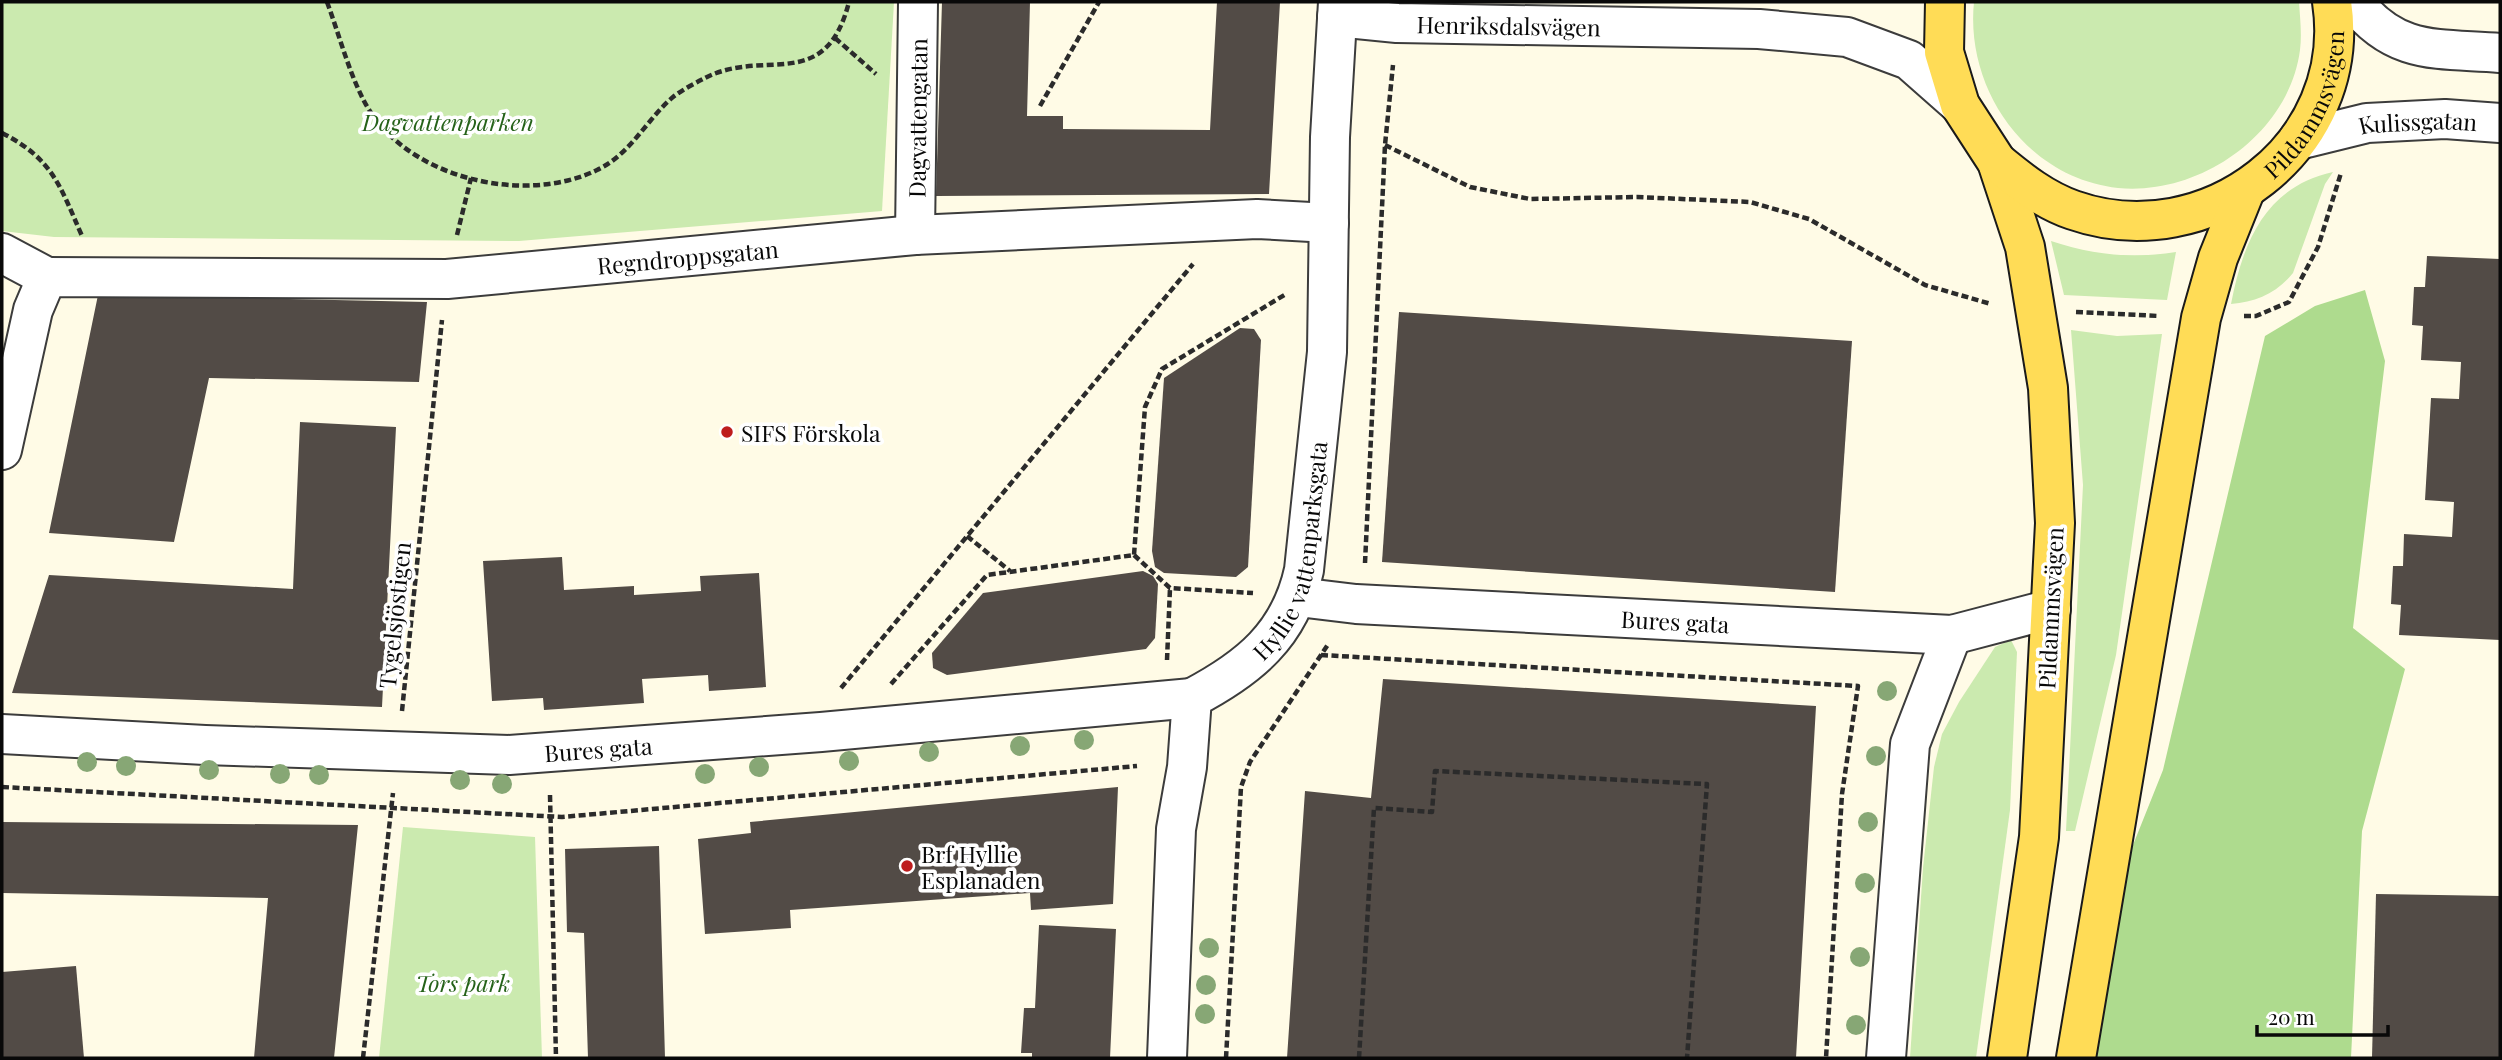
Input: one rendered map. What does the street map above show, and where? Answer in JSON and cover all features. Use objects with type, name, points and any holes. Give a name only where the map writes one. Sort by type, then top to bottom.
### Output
[{"type":"main road","name":"Pildammsvägen","points":[[1945,2],[1944,52],[1959,105],[1997,162],[2025,247],[2048,388],[2055,510],[2039,837],[2007,1058]]},
{"type":"main road","name":"Pildammsvägen","points":[[1997,162],[2032,190],[2072,210],[2116,220],[2161,221],[2204,211],[2245,191],[2274,168],[2298,140],[2326,86],[2335,25],[2332,2]]},
{"type":"main road","name":"Pildammsvägen","points":[[2076,1058],[2201,318],[2218,258],[2245,191]]},
{"type":"street","name":"Dagvattengatan","points":[[915,235],[918,2]]},
{"type":"street","name":"Henriksdalsvägen","points":[[1681,27],[1755,2]]},
{"type":"street","points":[[2354,2],[2383,33],[2406,44],[2500,53]]},
{"type":"street","name":"Henriksdalsvägen","points":[[1338,9],[1397,23],[1759,29],[1847,37],[1909,61],[1959,105]]},
{"type":"street","name":"Hyllie vattenparksgata","points":[[1192,698],[1248,663],[1290,616],[1298,597],[1304,570],[1327,352],[1329,223],[1338,9]]},
{"type":"street","name":"Kulissgatan","points":[[2298,140],[2367,122],[2445,120],[2500,123]]},
{"type":"street","name":"Regndroppsgatan","points":[[2,253],[47,277],[447,279],[915,235],[1257,219],[1329,223]]},
{"type":"street","points":[[2,450],[33,310],[47,277]]},
{"type":"street","name":"Bures gata","points":[[1298,597],[1356,604],[1952,635],[2051,609]]},
{"type":"street","points":[[1886,1058],[1910,744],[1952,635]]},
{"type":"street","points":[[1167,1058],[1176,828],[1187,767],[1192,698]]},
{"type":"street","name":"Bures gata","points":[[2,734],[509,755],[851,729],[1192,698]]},
{"type":"path","points":[[327,2],[365,102],[392,135],[423,160],[471,178],[506,187],[557,185],[599,169],[637,140],[673,97],[708,77],[736,68],[784,66],[822,53],[842,29],[849,2]]},
{"type":"path","points":[[1040,106],[1099,2]]},
{"type":"path","points":[[1397,23],[1385,145],[1470,187],[1530,199],[1637,197],[1750,202],[1809,219],[1924,285],[1988,303],[2037,310],[2201,318],[2256,316],[2289,302],[2318,247],[2337,180],[2367,122]]},
{"type":"path","points":[[2,133],[43,159],[61,188],[100,278]]},
{"type":"path","name":"Tygelsjöstigen","points":[[363,1058],[447,279],[471,178]]},
{"type":"path","points":[[837,693],[1199,257]]},
{"type":"path","points":[[1134,555],[1145,407],[1162,369],[1328,269]]},
{"type":"path","points":[[967,536],[1011,571]]},
{"type":"path","points":[[851,729],[987,575],[1134,555],[1170,588],[1298,597]]},
{"type":"path","points":[[1170,588],[1166,657],[1192,698]]},
{"type":"path","points":[[1320,655],[1858,686],[1842,794],[1826,1058]]},
{"type":"path","points":[[549,752],[556,1058]]},
{"type":"path","points":[[2,787],[551,816],[1137,766]]},
{"type":"path","points":[[1359,1058],[1374,808],[1432,812],[1435,771],[1707,783],[1687,1058]]},
{"type":"green space","name":"Dagvattenparken","points":[[2,2],[894,2],[882,211],[519,241],[54,237],[2,231]]},
{"type":"green space","points":[[1974,2],[2299,2],[2300,50],[2292,80],[2278,108],[2259,133],[2236,154],[2209,170],[2179,182],[2149,188],[2118,188],[2085,181],[2055,167],[2030,148],[2008,124],[1991,96],[1980,66],[1974,35]]},
{"type":"green space","points":[[2333,172],[2325,184],[2293,273],[2280,286],[2265,295],[2231,304],[2242,259],[2261,220],[2290,190],[2310,179]]},
{"type":"green space","points":[[2051,241],[2082,250],[2113,254],[2176,252],[2167,300],[2064,295]]},
{"type":"green space","points":[[2365,290],[2385,361],[2353,628],[2405,669],[2362,831],[2351,1058],[2089,1058],[2109,905],[2163,770],[2265,336],[2315,306]]},
{"type":"green space","points":[[2071,330],[2117,336],[2162,334],[2116,655],[2075,831],[2066,831],[2083,485]]},
{"type":"green space","points":[[2011,640],[2017,652],[2010,810],[1976,1058],[1910,1058],[1923,868],[1934,767],[1942,734],[1959,702],[1995,647]]},
{"type":"green space","name":"Tors park","points":[[403,827],[535,837],[542,1058],[379,1058]]},
{"type":"building","points":[[942,2],[1030,2],[1027,116],[1063,116],[1063,129],[1210,130],[1217,2],[1280,2],[1269,194],[936,196]]},
{"type":"building","points":[[2427,256],[2500,259],[2500,640],[2399,635],[2401,605],[2391,604],[2393,566],[2403,566],[2404,534],[2452,537],[2454,502],[2425,500],[2431,398],[2459,399],[2461,362],[2421,360],[2423,326],[2412,325],[2414,287],[2425,287]]},
{"type":"building","points":[[98,295],[427,302],[419,382],[209,378],[174,542],[49,533]]},
{"type":"building","points":[[1399,312],[1852,341],[1835,592],[1382,562]]},
{"type":"building","points":[[1240,328],[1254,329],[1261,340],[1248,567],[1236,577],[1164,573],[1155,567],[1152,551],[1164,378]]},
{"type":"building","points":[[300,422],[396,427],[382,707],[12,693],[49,575],[293,589]]},
{"type":"building","points":[[562,557],[564,590],[634,586],[634,595],[701,591],[700,576],[759,573],[766,687],[709,691],[708,675],[642,679],[644,703],[544,710],[543,698],[492,701],[483,561]]},
{"type":"building","points":[[1143,571],[1153,576],[1158,584],[1155,638],[1146,649],[947,675],[933,668],[932,653],[983,593]]},
{"type":"building","points":[[1383,679],[1816,706],[1796,1058],[1287,1058],[1305,791],[1371,798]]},
{"type":"building","name":"Brf Hyllie Esplanaden","points":[[1118,787],[1113,904],[1031,910],[1030,893],[790,910],[791,928],[705,934],[698,839],[751,833],[750,822]]},
{"type":"building","points":[[2,822],[358,825],[334,1058],[254,1058],[268,898],[2,893]]},
{"type":"building","points":[[659,846],[665,1058],[588,1058],[584,933],[567,932],[565,849]]},
{"type":"building","points":[[2376,894],[2500,896],[2500,1058],[2372,1058]]},
{"type":"building","points":[[1039,925],[1116,929],[1110,1058],[1032,1058],[1032,1053],[1021,1053],[1024,1008],[1035,1008]]},
{"type":"building","points":[[76,966],[84,1058],[2,1058],[2,972]]},
{"type":"place","name":"SIFS Förskola","points":[[727,432]]},
{"type":"place","name":"Brf Hyllie Esplanaden","points":[[907,866]]}]
